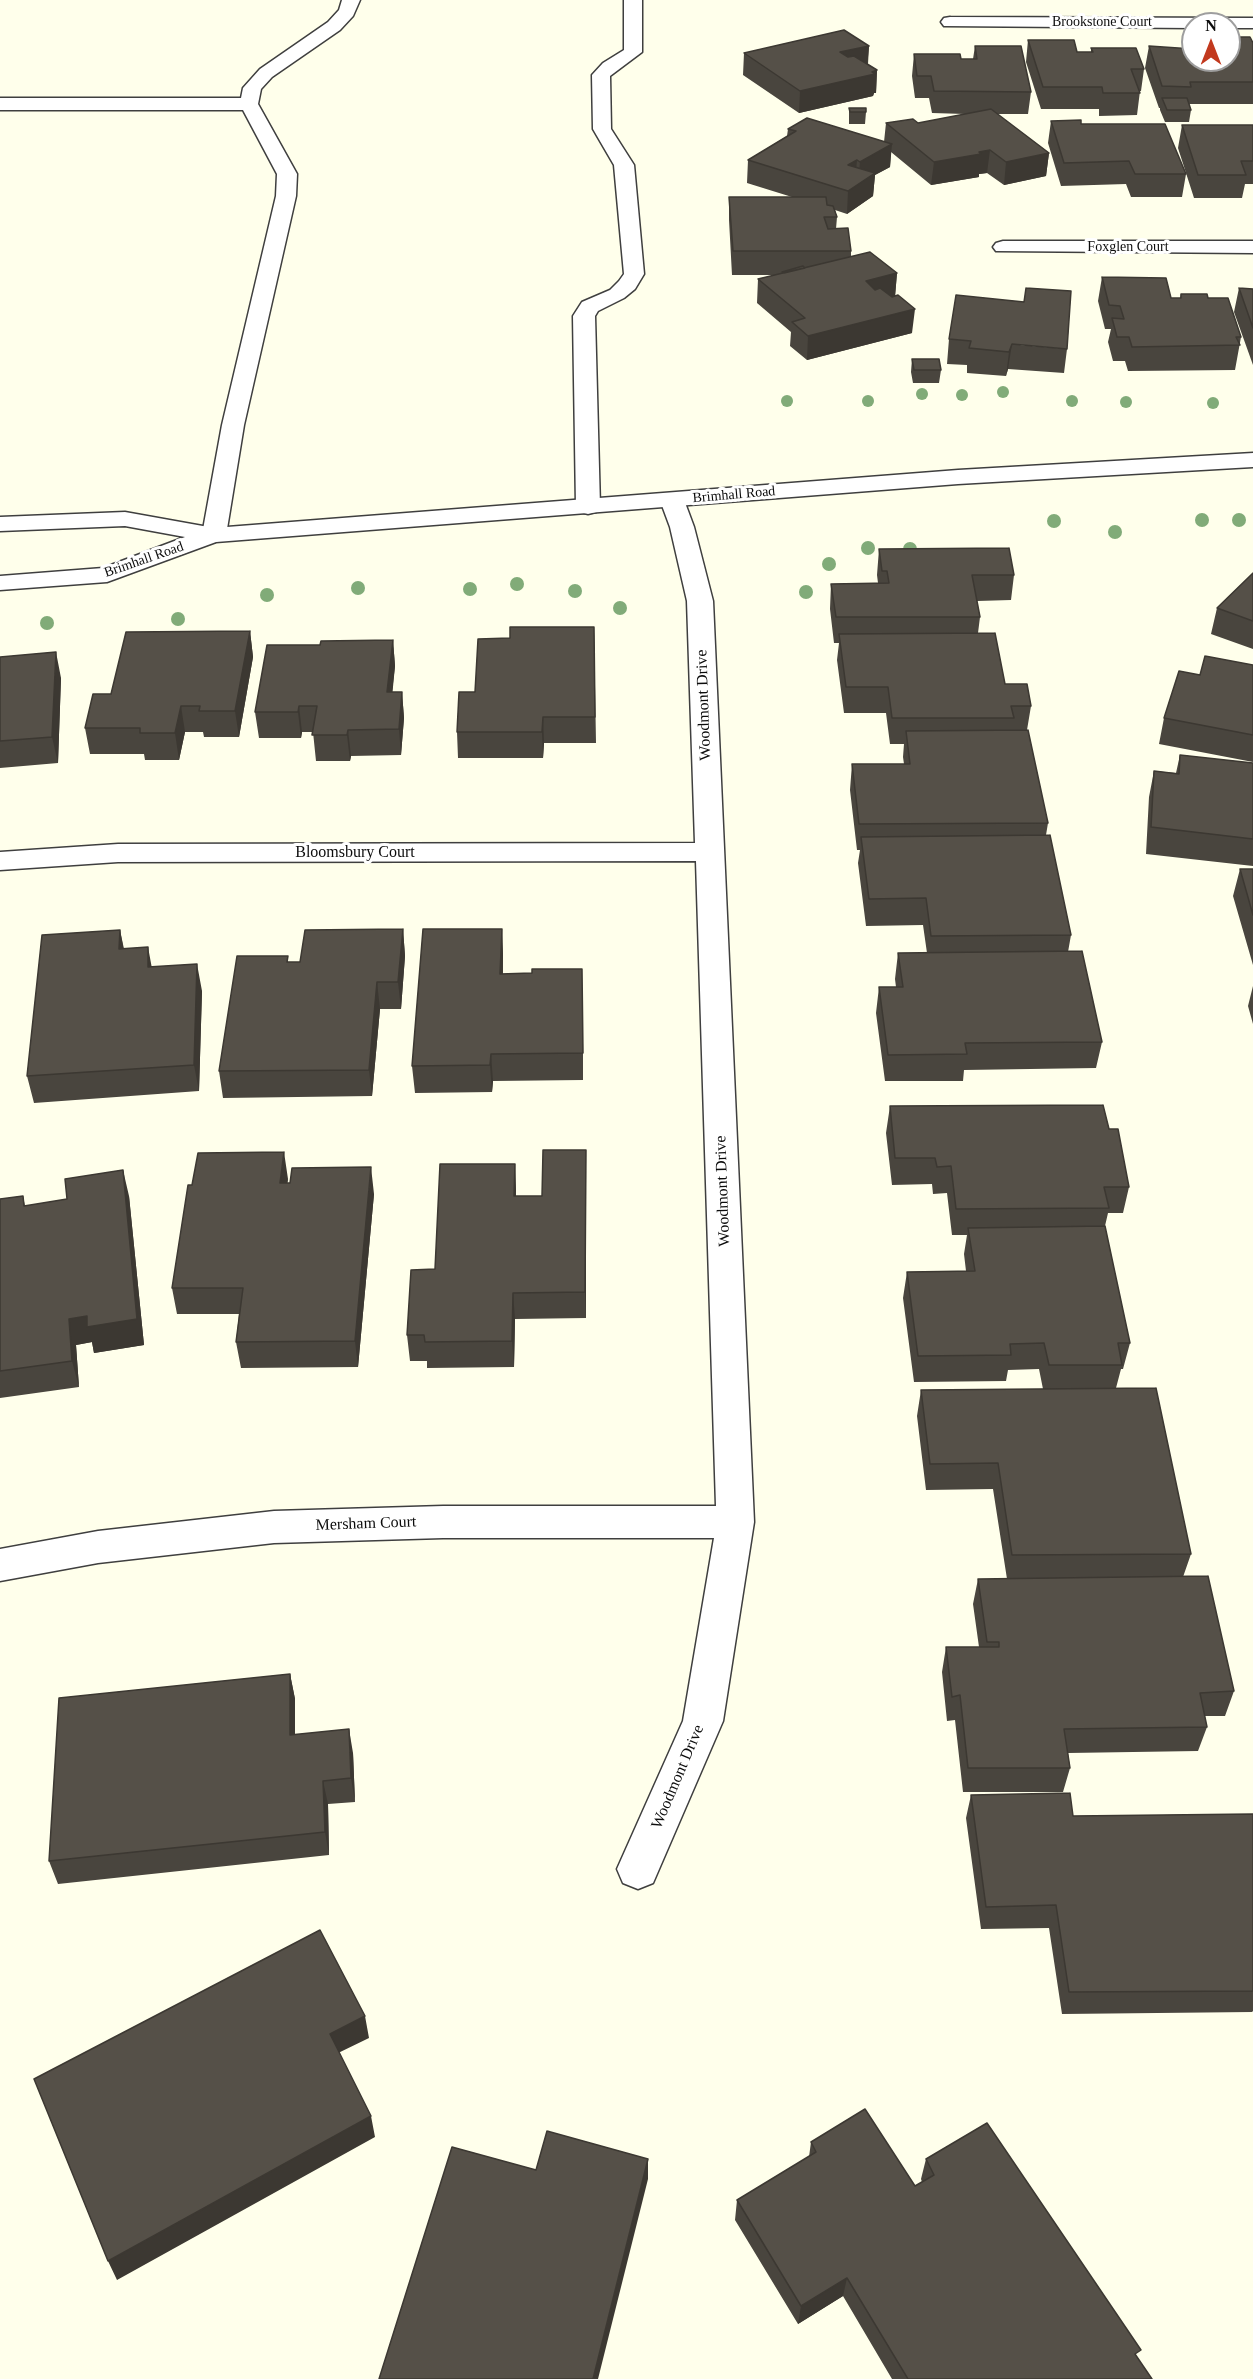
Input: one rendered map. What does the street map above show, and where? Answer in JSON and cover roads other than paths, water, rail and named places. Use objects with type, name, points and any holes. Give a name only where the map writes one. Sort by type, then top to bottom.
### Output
[{"type":"street","points":[[214,534],[233,425],[286,196],[287,174],[249,104],[252,88],[266,73],[334,26],[347,12],[351,0]]},
{"type":"street","points":[[588,507],[584,316],[590,307],[617,294],[628,285],[634,274],[624,165],[602,129],[601,75],[609,67],[633,52],[633,0]]},
{"type":"street","name":"Brookstone Court","points":[[950,22],[1253,22]]},
{"type":"street","points":[[0,104],[249,104]]},
{"type":"street","name":"Foxglen Court","points":[[1003,247],[1253,247]]},
{"type":"street","name":"Brimhall Road","points":[[0,524],[125,519],[214,534],[672,501],[958,477],[1253,460]]},
{"type":"street","name":"Woodmont Drive","points":[[638,1869],[703,1721],[735,1522],[700,601],[682,527],[672,501]]},
{"type":"street","name":"Brimhall Road","points":[[0,583],[107,575],[214,534]]},
{"type":"street","name":"Bloomsbury Court","points":[[0,861],[118,853],[710,852]]},
{"type":"street","name":"Mersham Court","points":[[0,1565],[98,1547],[274,1527],[443,1522],[735,1522]]}]
